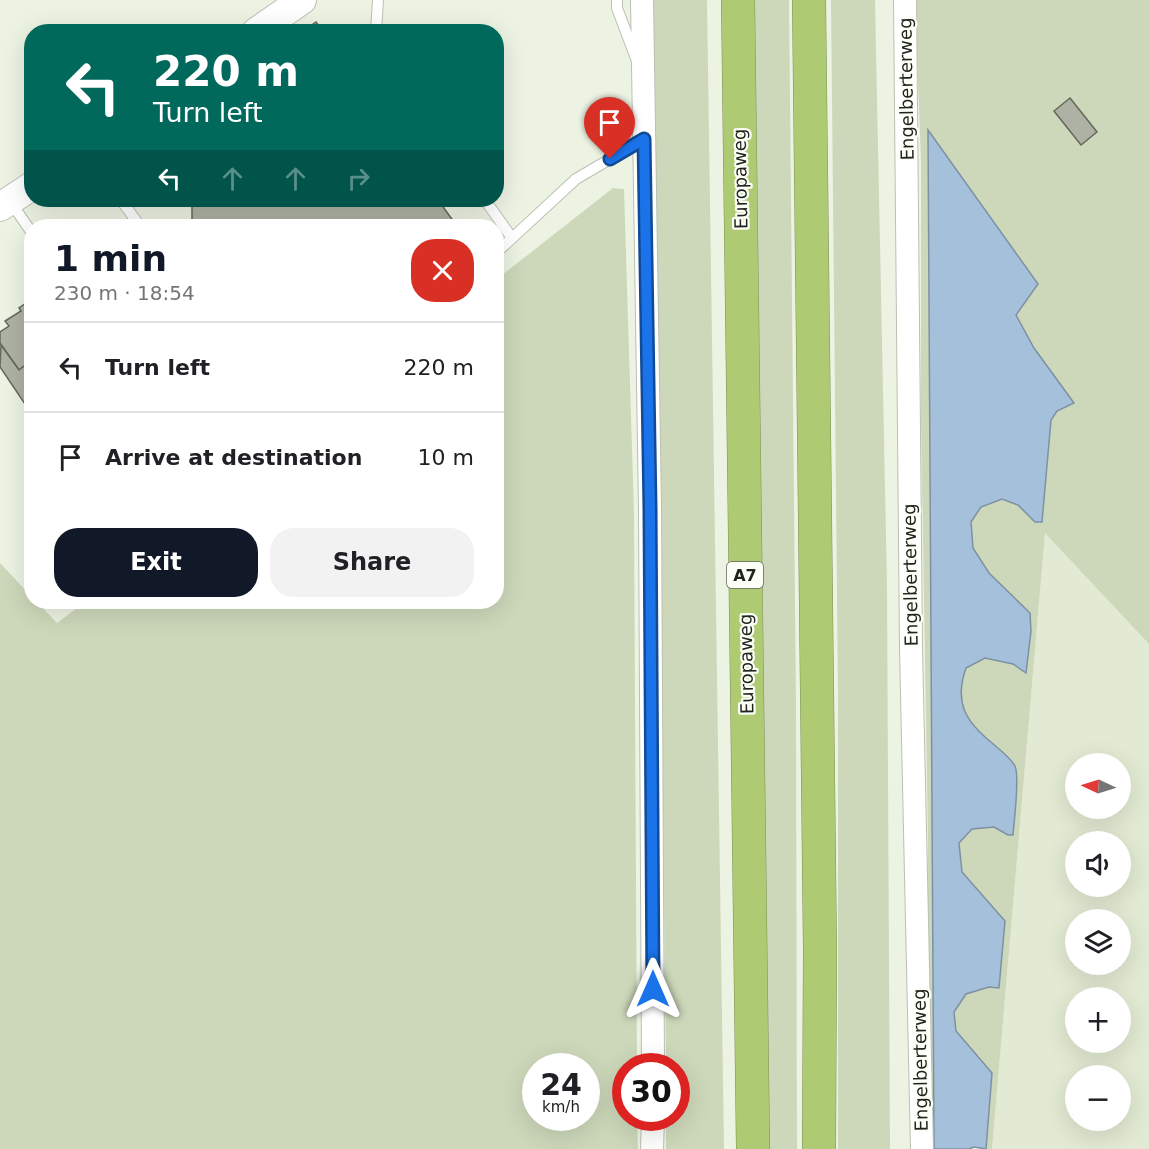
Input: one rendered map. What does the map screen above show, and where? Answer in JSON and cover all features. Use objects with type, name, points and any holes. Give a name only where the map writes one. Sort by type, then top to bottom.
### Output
[{"type":"highway","name":"Europaweg","points":[[738,0],[753,1149]]},
{"type":"highway","points":[[808,0],[820,939],[819,1149]]},
{"type":"street","points":[[268,24],[302,0]]},
{"type":"street","points":[[642,0],[650,509],[653,1053]]},
{"type":"street","name":"Engelberterweg","points":[[905,0],[910,648],[922,1149]]},
{"type":"street","points":[[652,1149],[653,1131]]},
{"type":"lane","points":[[376,24],[378,0]]},
{"type":"lane","points":[[617,0],[617,8],[644,81]]},
{"type":"lane","points":[[504,246],[576,179],[644,139]]},
{"type":"lane","points":[[14,198],[25,219]]},
{"type":"lane","points":[[504,226],[513,238]]},
{"type":"shaded area","points":[[650,0],[707,0],[724,1149],[666,1149],[666,1131],[690,1131],[690,1053],[666,1053],[659,477]]},
{"type":"shaded area","points":[[753,0],[789,0],[796,702],[797,1149],[765,1149]]},
{"type":"shaded area","points":[[831,0],[875,0],[887,585],[890,1149],[838,1149],[838,693]]},
{"type":"shaded area","points":[[915,0],[1149,0],[1149,644],[1045,533],[992,1149],[986,1149],[992,1074],[956,1031],[954,1012],[966,994],[989,987],[999,987],[1005,921],[962,872],[959,843],[972,829],[994,827],[1008,835],[1013,835],[1017,779],[1015,766],[968,719],[961,691],[966,668],[985,658],[1013,664],[1026,672],[1030,613],[989,573],[973,548],[971,522],[981,507],[1002,499],[1018,505],[1035,522],[1042,522],[1051,420],[1057,411],[1034,348],[1016,315],[1038,284],[928,131],[934,1149],[928,1149],[926,1042],[928,842],[921,417],[921,161]]},
{"type":"shaded area","points":[[613,188],[624,189],[634,513],[637,1053],[612,1053],[612,1131],[637,1131],[638,1149],[0,1149],[0,563],[24,589],[24,609],[44,609],[57,623],[76,609],[504,609],[504,274]]},
{"type":"shaded area","points":[[1045,532],[1149,644],[1149,1149],[992,1149]]},
{"type":"water","points":[[928,130],[1038,284],[1016,315],[1034,348],[1074,403],[1057,411],[1051,420],[1042,522],[1035,522],[1018,505],[1002,499],[981,507],[971,522],[973,548],[989,573],[1030,613],[1031,631],[1026,673],[1013,664],[985,658],[966,668],[961,691],[964,710],[969,719],[1013,763],[1017,779],[1013,835],[1008,835],[994,827],[972,829],[959,843],[962,872],[1005,921],[999,988],[989,987],[966,994],[954,1012],[956,1031],[992,1073],[986,1149],[974,1147],[934,1149]]},
{"type":"building","points":[[1070,98],[1097,132],[1081,145],[1054,111]]},
{"type":"building","points":[[192,207],[443,207],[452,219],[192,219]]},
{"type":"building","points":[[24,305],[24,367],[19,370],[0,343],[0,332],[9,326],[5,321],[21,311],[19,308]]},
{"type":"building","points":[[1,345],[19,370],[24,366],[24,403],[0,367]]},
{"type":"route","points":[[610,159],[644,139],[650,509],[653,989]]}]
